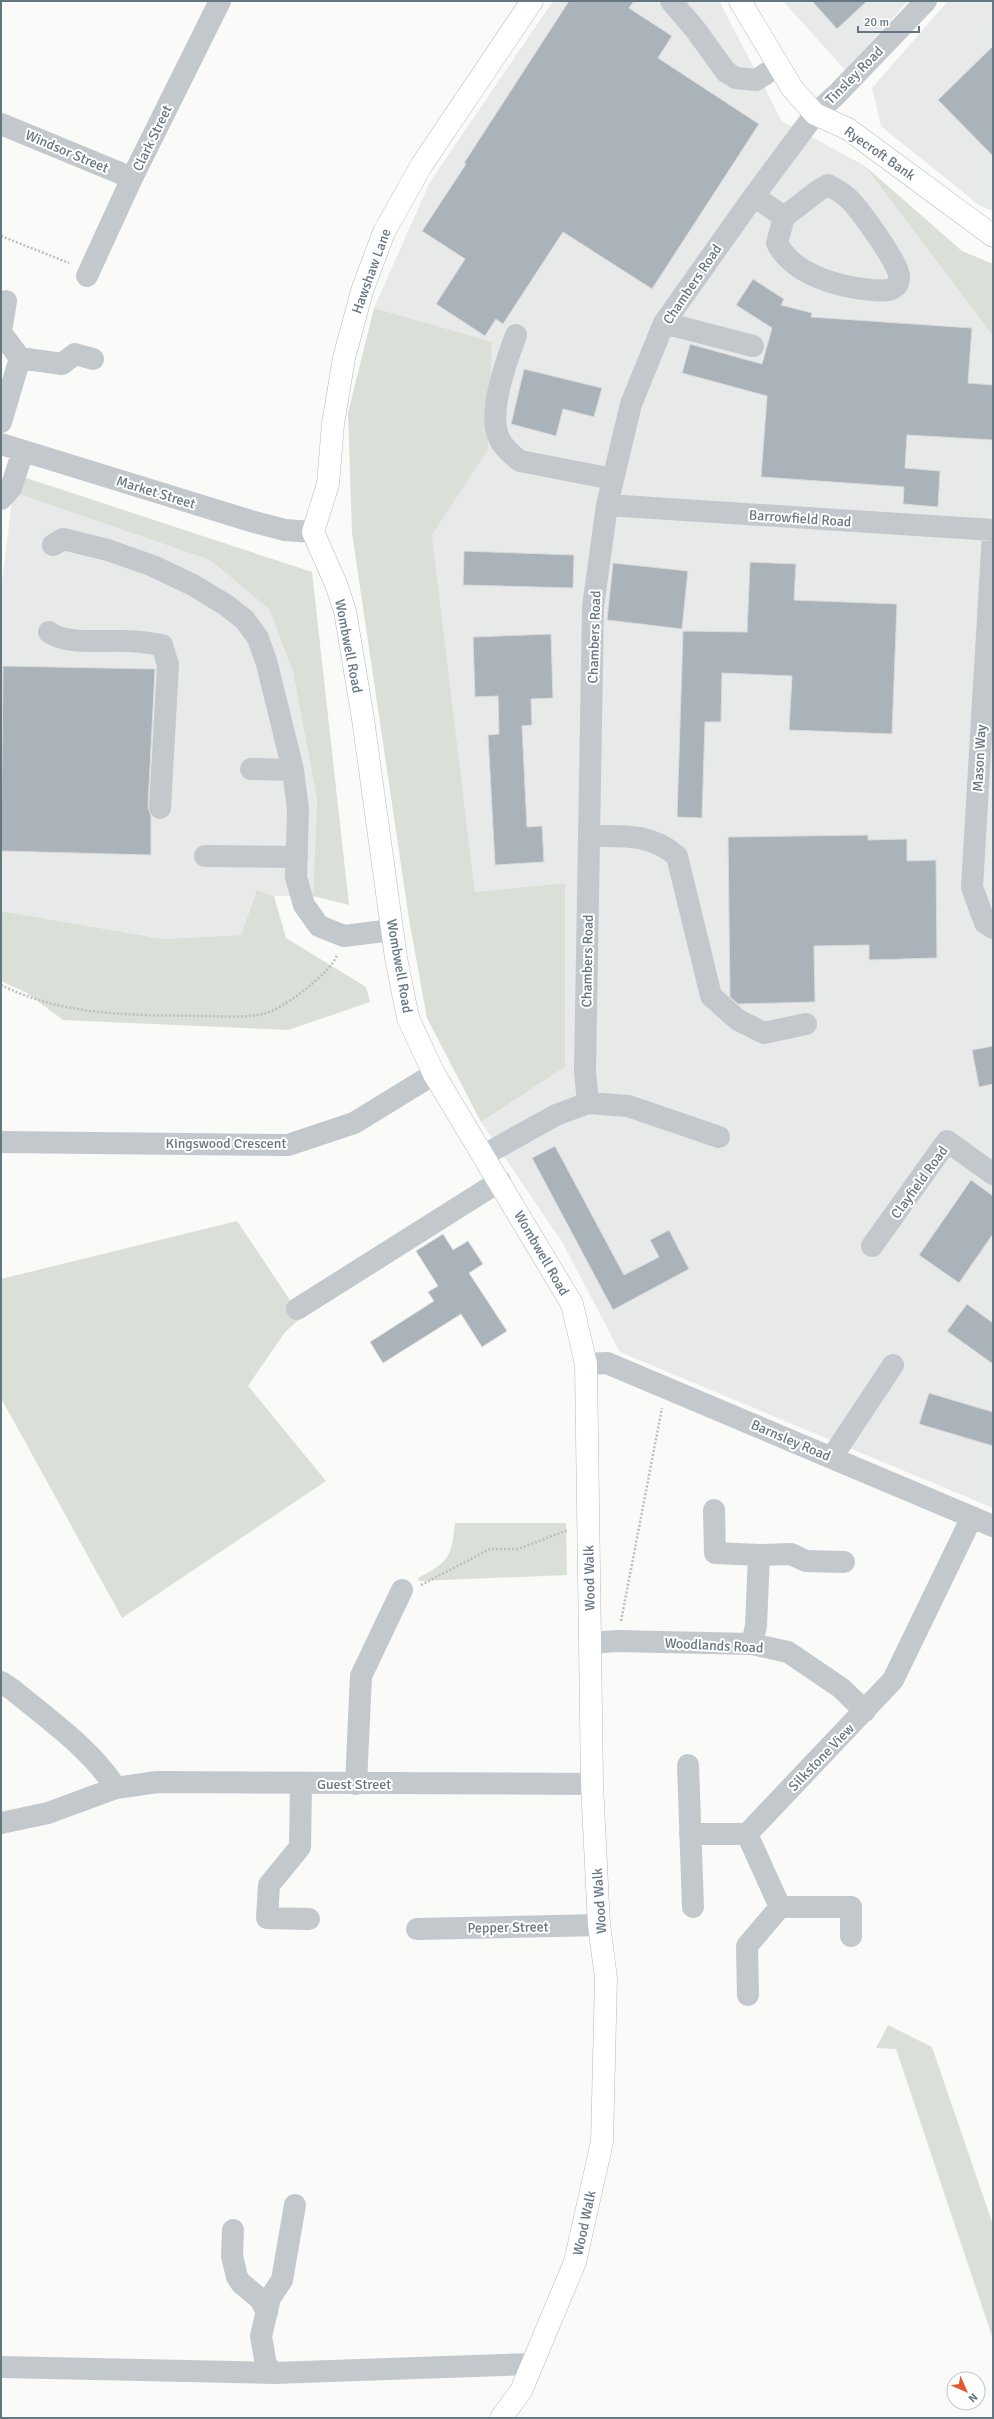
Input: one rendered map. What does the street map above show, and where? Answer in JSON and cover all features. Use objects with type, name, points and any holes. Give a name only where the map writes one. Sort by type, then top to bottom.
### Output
[{"type":"main road","name":"Ryecroft Bank","points":[[740,1],[792,88],[815,114],[848,129],[993,236]]},
{"type":"main road","name":"Hawshaw Lane","points":[[313,532],[328,484],[333,424],[344,358],[362,291],[384,232],[421,166],[525,3]]},
{"type":"main road","name":"Wombwell Road","points":[[313,532],[336,584],[345,611],[363,719],[396,958],[408,1018],[434,1074],[500,1181],[572,1304],[586,1364]]},
{"type":"main road","name":"Wood Walk","points":[[501,2418],[521,2391],[575,2262],[602,2142],[606,1978],[599,1925],[592,1784],[586,1364]]},
{"type":"street","name":"Clark Street","points":[[88,273],[132,178],[220,1]]},
{"type":"street","points":[[671,1],[696,29],[726,72],[736,78],[756,80],[778,66]]},
{"type":"street","name":"Tinsley Road","points":[[815,114],[837,94],[926,1]]},
{"type":"street","name":"Chambers Road","points":[[588,1103],[585,1071],[593,607],[607,505],[631,404],[664,323],[754,196],[815,114]]},
{"type":"street","name":"Windsor Street","points":[[1,124],[132,178]]},
{"type":"street","points":[[828,185],[839,190],[869,224],[896,266],[899,276],[897,286],[888,291],[846,287],[834,284],[792,262],[780,251],[777,243],[784,217],[819,190],[828,185]]},
{"type":"street","points":[[754,196],[784,217]]},
{"type":"street","points":[[6,301],[1,332],[20,358],[62,364],[75,354],[93,359]]},
{"type":"street","points":[[664,323],[753,346]]},
{"type":"street","points":[[516,335],[501,375],[496,418],[499,438],[510,453],[520,461],[613,479]]},
{"type":"street","points":[[1,422],[20,358]]},
{"type":"street","name":"Market Street","points":[[1,444],[254,522],[285,530],[313,532]]},
{"type":"street","points":[[1,499],[11,488],[23,451]]},
{"type":"street","name":"Barrowfield Road","points":[[607,505],[993,530]]},
{"type":"street","name":"Mason Way","points":[[993,534],[988,671],[972,887],[985,923],[993,928]]},
{"type":"street","points":[[53,545],[63,538],[135,559],[193,585],[226,605],[245,620],[258,638],[267,664],[293,770],[298,810],[296,877],[304,905],[319,926],[344,936],[392,930]]},
{"type":"street","points":[[49,632],[55,637],[72,639],[124,641],[162,645],[168,665],[160,808]]},
{"type":"street","points":[[252,769],[293,770]]},
{"type":"street","points":[[590,836],[632,836],[650,840],[665,846],[677,856],[711,996],[738,1020],[764,1033],[806,1024]]},
{"type":"street","points":[[205,856],[297,857]]},
{"type":"street","name":"Kingswood Crescent","points":[[1,1142],[288,1145],[354,1122],[434,1074]]},
{"type":"street","points":[[484,1155],[556,1115],[588,1103],[628,1106],[719,1137]]},
{"type":"street","name":"Clayfield Road","points":[[872,1246],[947,1141],[993,1174]]},
{"type":"street","points":[[296,1309],[500,1181]]},
{"type":"street","name":"Barnsley Road","points":[[586,1364],[607,1363],[993,1526]]},
{"type":"street","points":[[832,1457],[894,1365]]},
{"type":"street","points":[[714,1510],[715,1553],[759,1555],[791,1554],[806,1561],[844,1562]]},
{"type":"street","name":"Silkstone View","points":[[747,1834],[893,1680],[972,1517]]},
{"type":"street","points":[[752,1644],[756,1626],[759,1555]]},
{"type":"street","points":[[356,1784],[361,1676],[402,1590]]},
{"type":"street","name":"Woodlands Road","points":[[590,1643],[617,1641],[752,1644],[788,1652],[841,1688],[865,1711]]},
{"type":"street","points":[[1,1682],[13,1690],[81,1747],[104,1769],[116,1788]]},
{"type":"street","points":[[688,1765],[694,1907]]},
{"type":"street","name":"Guest Street","points":[[1,1823],[48,1812],[116,1788],[157,1782],[301,1784],[592,1784]]},
{"type":"street","points":[[301,1784],[300,1846],[269,1885],[266,1912],[267,1918],[309,1918]]},
{"type":"street","points":[[690,1834],[747,1834],[780,1907]]},
{"type":"street","points":[[748,1995],[747,1946],[780,1907],[851,1907],[851,1936]]},
{"type":"street","name":"Pepper Street","points":[[417,1929],[599,1925]]},
{"type":"street","points":[[274,2373],[266,2365],[261,2336],[270,2298],[282,2280],[294,2205]]},
{"type":"street","points":[[233,2230],[232,2256],[237,2277],[241,2283],[260,2298],[267,2312]]},
{"type":"street","points":[[1,2366],[274,2373],[346,2372],[392,2367],[532,2364]]},
{"type":"path","points":[[1,236],[88,273]]},
{"type":"path","points":[[1,985],[19,994],[59,1007],[92,1013],[232,1017],[263,1014],[303,992],[336,958],[344,936]]},
{"type":"path","points":[[617,1641],[666,1387]]},
{"type":"path","points":[[402,1590],[425,1584],[490,1549],[518,1549],[588,1522]]},
{"type":"shaded area","points":[[553,1],[719,1],[782,121],[865,166],[993,336],[993,1508],[620,1352],[562,1242],[481,1122],[565,1067],[565,883],[475,892],[432,535],[488,450],[492,343],[374,308],[430,182]]},
{"type":"shaded area","points":[[783,1],[908,1],[845,70]]},
{"type":"shaded area","points":[[948,1],[993,1],[993,211],[980,206],[881,126],[872,88]]},
{"type":"shaded area","points":[[865,166],[962,251],[993,264],[993,336]]},
{"type":"shaded area","points":[[374,308],[492,342],[488,450],[432,535],[475,892],[565,883],[565,1067],[481,1122],[427,1018],[409,919],[352,533],[348,413]]},
{"type":"shaded area","points":[[8,472],[312,572],[349,905],[313,896],[317,800],[293,672],[269,609],[210,560],[13,492]]},
{"type":"shaded area","points":[[13,492],[210,560],[269,609],[293,672],[317,801],[313,896],[274,896],[257,890],[241,935],[163,939],[1,911],[1,591]]},
{"type":"shaded area","points":[[257,890],[274,896],[286,938],[366,987],[370,1002],[288,1030],[63,1020],[27,993],[1,981],[1,911],[163,939],[241,935]]},
{"type":"shaded area","points":[[237,1221],[288,1297],[300,1319],[285,1332],[248,1386],[326,1481],[122,1618],[1,1398],[1,1279]]},
{"type":"shaded area","points":[[455,1523],[566,1523],[567,1575],[419,1581],[418,1578],[437,1567],[447,1557],[452,1544]]},
{"type":"shaded area","points":[[888,2025],[932,2047],[993,2225],[993,2339],[896,2049],[876,2048]]},
{"type":"building","points":[[569,1],[634,1],[629,8],[672,36],[658,58],[759,124],[652,289],[563,232],[503,324],[496,319],[485,336],[436,304],[465,259],[422,231],[466,164],[464,163]]},
{"type":"building","points":[[812,1],[867,1],[837,29]]},
{"type":"building","points":[[993,46],[993,156],[938,100]]},
{"type":"building","points":[[753,279],[784,299],[781,305],[812,313],[811,317],[972,328],[968,383],[993,385],[993,440],[907,435],[905,468],[940,471],[938,507],[903,504],[904,487],[761,477],[767,396],[682,373],[690,344],[762,364],[772,328],[736,305]]},
{"type":"building","points":[[524,369],[602,388],[594,417],[563,409],[556,436],[511,424]]},
{"type":"building","points":[[464,551],[574,555],[573,588],[463,585]]},
{"type":"building","points":[[750,562],[796,564],[794,600],[897,604],[892,734],[789,730],[792,676],[722,673],[721,722],[705,722],[702,818],[677,817],[683,631],[747,632]]},
{"type":"building","points":[[613,563],[688,571],[682,629],[607,620]]},
{"type":"building","points":[[551,634],[553,698],[531,699],[532,725],[522,726],[527,827],[542,826],[544,862],[495,865],[488,735],[499,734],[498,696],[475,697],[473,637]]},
{"type":"building","points":[[3,666],[155,669],[148,807],[151,817],[151,855],[1,851]]},
{"type":"building","points":[[868,835],[868,840],[907,839],[907,861],[936,860],[937,958],[869,960],[869,945],[814,946],[815,1002],[738,1004],[730,997],[728,837]]},
{"type":"building","points":[[993,1046],[993,1084],[979,1087],[972,1050]]},
{"type":"building","points":[[555,1146],[624,1275],[659,1257],[650,1240],[669,1230],[689,1269],[613,1310],[532,1158]]},
{"type":"building","points":[[971,1180],[993,1196],[993,1234],[959,1283],[919,1255]]},
{"type":"building","points":[[443,1234],[453,1250],[468,1241],[483,1264],[469,1273],[507,1331],[482,1347],[461,1314],[383,1363],[370,1342],[434,1301],[428,1292],[438,1286],[416,1251]]},
{"type":"building","points":[[967,1304],[993,1323],[993,1364],[947,1331]]},
{"type":"building","points":[[929,1393],[993,1412],[993,1446],[919,1424]]}]
